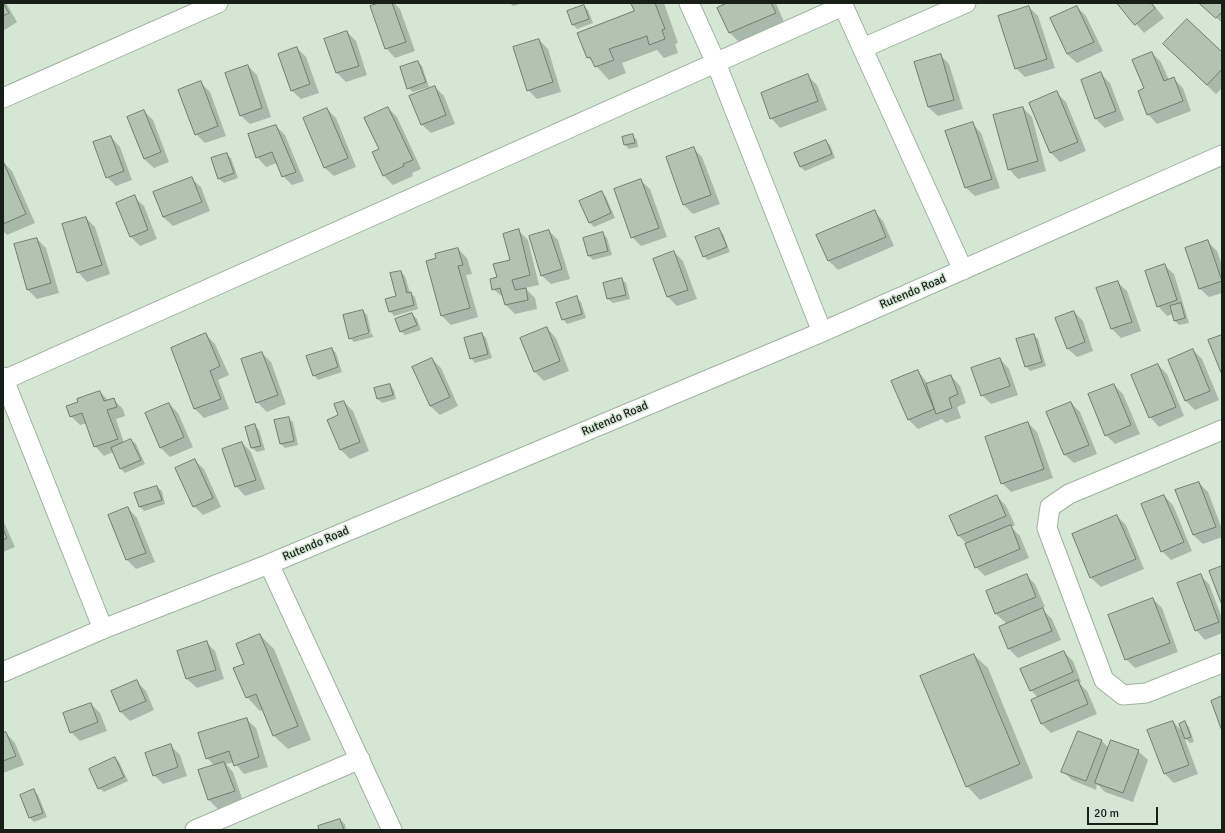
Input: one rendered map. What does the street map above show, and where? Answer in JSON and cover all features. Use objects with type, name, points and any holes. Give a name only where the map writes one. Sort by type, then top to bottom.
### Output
[{"type":"street","points":[[3,98],[218,3]]},
{"type":"street","points":[[689,3],[716,63],[822,332]]},
{"type":"street","points":[[863,48],[966,3]]},
{"type":"street","points":[[103,629],[4,378],[716,63],[842,5],[863,48],[963,270]]},
{"type":"street","name":"Rutendo Road","points":[[3,672],[103,629],[269,564],[822,332],[1222,155]]},
{"type":"street","points":[[1222,430],[1069,494],[1050,508],[1047,528],[1104,680],[1124,695],[1146,693],[1222,663]]},
{"type":"street","points":[[269,564],[392,830]]},
{"type":"street","points":[[195,830],[360,760]]},
{"type":"building","points":[[3,3],[9,13],[3,16]]},
{"type":"building","points":[[379,3],[392,3],[406,42],[385,49],[370,6]]},
{"type":"building","points":[[631,3],[655,3],[665,29],[662,30],[665,39],[649,45],[647,36],[609,49],[614,60],[595,67],[590,57],[587,58],[577,33],[634,11]]},
{"type":"building","points":[[727,3],[771,3],[776,13],[729,33],[717,8]]},
{"type":"building","points":[[1117,3],[1151,3],[1155,8],[1135,25]]},
{"type":"building","points":[[1199,3],[1222,3],[1222,12],[1216,18]]},
{"type":"building","points":[[584,5],[589,19],[572,25],[567,11]]},
{"type":"building","points":[[1029,6],[1047,59],[1015,69],[998,16]]},
{"type":"building","points":[[1077,6],[1094,42],[1067,54],[1050,18]]},
{"type":"building","points":[[1187,19],[1222,52],[1222,69],[1207,85],[1163,44]]},
{"type":"building","points":[[347,31],[359,66],[336,73],[324,39]]},
{"type":"building","points":[[539,39],[553,82],[527,91],[513,47]]},
{"type":"building","points":[[297,47],[310,84],[291,91],[278,54]]},
{"type":"building","points":[[1152,52],[1164,81],[1174,77],[1183,101],[1147,115],[1138,91],[1144,88],[1132,60]]},
{"type":"building","points":[[941,54],[954,100],[928,107],[914,62]]},
{"type":"building","points":[[418,61],[426,82],[407,89],[400,67]]},
{"type":"building","points":[[248,65],[262,108],[240,116],[225,73]]},
{"type":"building","points":[[1101,72],[1116,111],[1095,119],[1081,80]]},
{"type":"building","points":[[808,74],[818,101],[770,119],[761,93]]},
{"type":"building","points":[[201,81],[218,126],[195,135],[178,90]]},
{"type":"building","points":[[435,86],[446,115],[421,125],[409,96]]},
{"type":"building","points":[[1057,91],[1078,142],[1050,153],[1029,103]]},
{"type":"building","points":[[388,107],[413,160],[383,176],[372,152],[379,149],[364,118]]},
{"type":"building","points":[[1023,107],[1038,161],[1008,170],[993,115]]},
{"type":"building","points":[[327,108],[348,158],[324,168],[303,118]]},
{"type":"building","points":[[144,110],[161,152],[144,159],[127,117]]},
{"type":"building","points":[[973,122],[992,179],[965,188],[945,131]]},
{"type":"building","points":[[276,125],[296,172],[282,177],[272,152],[256,158],[248,134]]},
{"type":"building","points":[[633,134],[635,143],[624,145],[622,137]]},
{"type":"building","points":[[111,136],[124,171],[106,178],[93,142]]},
{"type":"building","points":[[826,140],[832,154],[800,167],[794,153]]},
{"type":"building","points":[[694,147],[711,195],[683,205],[666,157]]},
{"type":"building","points":[[227,153],[234,173],[218,179],[211,158]]},
{"type":"building","points":[[3,161],[26,214],[3,224]]},
{"type":"building","points":[[192,177],[202,202],[163,217],[153,192]]},
{"type":"building","points":[[641,179],[659,228],[631,238],[614,189]]},
{"type":"building","points":[[602,191],[611,213],[589,223],[579,201]]},
{"type":"building","points":[[135,195],[148,230],[130,237],[116,203]]},
{"type":"building","points":[[875,210],[886,237],[828,261],[816,235]]},
{"type":"building","points":[[86,217],[102,265],[77,273],[62,224]]},
{"type":"building","points":[[719,228],[727,247],[703,257],[695,237]]},
{"type":"building","points":[[519,229],[530,275],[512,280],[515,290],[526,288],[528,300],[505,305],[500,288],[492,290],[490,279],[497,277],[493,264],[510,260],[503,234]]},
{"type":"building","points":[[549,230],[562,269],[541,276],[529,236]]},
{"type":"building","points":[[603,232],[608,251],[588,256],[583,238]]},
{"type":"building","points":[[37,238],[51,283],[27,290],[14,244]]},
{"type":"building","points":[[1208,240],[1222,281],[1199,289],[1185,248]]},
{"type":"building","points":[[458,248],[463,265],[458,266],[470,308],[441,316],[426,261],[436,258],[435,254]]},
{"type":"building","points":[[674,251],[688,290],[667,297],[653,259]]},
{"type":"building","points":[[1165,264],[1177,300],[1157,307],[1145,271]]},
{"type":"building","points":[[401,271],[407,293],[411,292],[414,305],[389,312],[385,299],[396,296],[390,273]]},
{"type":"building","points":[[622,278],[626,295],[607,299],[603,283]]},
{"type":"building","points":[[1118,281],[1132,322],[1111,329],[1096,288]]},
{"type":"building","points":[[577,296],[582,314],[562,320],[556,303]]},
{"type":"building","points":[[1181,303],[1185,318],[1174,321],[1170,306]]},
{"type":"building","points":[[363,310],[369,333],[349,339],[343,315]]},
{"type":"building","points":[[1074,311],[1085,342],[1067,349],[1055,318]]},
{"type":"building","points":[[412,313],[417,325],[400,332],[395,319]]},
{"type":"building","points":[[547,327],[560,361],[534,372],[520,338]]},
{"type":"building","points":[[206,333],[220,366],[210,371],[221,399],[194,409],[171,348]]},
{"type":"building","points":[[482,333],[488,354],[470,359],[464,338]]},
{"type":"building","points":[[1034,334],[1042,362],[1025,367],[1016,339]]},
{"type":"building","points":[[1222,335],[1222,375],[1208,340]]},
{"type":"building","points":[[332,348],[338,367],[313,376],[306,356]]},
{"type":"building","points":[[1193,349],[1210,391],[1185,401],[1168,360]]},
{"type":"building","points":[[262,352],[278,395],[256,403],[241,359]]},
{"type":"building","points":[[432,358],[450,397],[430,406],[412,367]]},
{"type":"building","points":[[1000,358],[1010,386],[981,396],[971,368]]},
{"type":"building","points":[[1158,364],[1176,407],[1149,418],[1131,375]]},
{"type":"building","points":[[918,370],[934,409],[908,420],[891,381]]},
{"type":"building","points":[[951,375],[958,394],[949,398],[952,408],[936,414],[926,384]]},
{"type":"building","points":[[390,384],[393,395],[377,399],[374,388]]},
{"type":"building","points":[[1114,384],[1131,425],[1105,436],[1088,394]]},
{"type":"building","points":[[100,391],[104,401],[114,398],[117,407],[107,410],[118,439],[94,447],[82,413],[70,417],[66,406],[78,402],[77,399]]},
{"type":"building","points":[[344,401],[360,442],[340,450],[327,420],[338,415],[334,404]]},
{"type":"building","points":[[1071,402],[1089,445],[1064,455],[1046,412]]},
{"type":"building","points":[[169,403],[184,437],[160,448],[145,413]]},
{"type":"building","points":[[289,417],[294,441],[280,444],[274,420]]},
{"type":"building","points":[[1028,422],[1044,469],[1001,484],[985,437]]},
{"type":"building","points":[[255,424],[261,446],[251,448],[245,427]]},
{"type":"building","points":[[131,439],[141,460],[120,469],[111,448]]},
{"type":"building","points":[[242,442],[256,480],[235,487],[222,449]]},
{"type":"building","points":[[195,459],[213,498],[193,507],[175,468]]},
{"type":"building","points":[[1199,482],[1216,527],[1193,535],[1175,490]]},
{"type":"building","points":[[157,486],[162,500],[139,507],[134,493]]},
{"type":"building","points":[[997,495],[1006,516],[958,536],[949,516]]},
{"type":"building","points":[[1164,495],[1184,542],[1161,552],[1141,504]]},
{"type":"building","points":[[128,507],[146,553],[126,560],[108,515]]},
{"type":"building","points":[[1117,515],[1136,559],[1090,578],[1072,534]]},
{"type":"building","points":[[1011,525],[1020,549],[975,568],[965,544]]},
{"type":"building","points":[[3,529],[7,538],[3,540]]},
{"type":"building","points":[[1222,566],[1222,605],[1209,571]]},
{"type":"building","points":[[1027,574],[1036,597],[995,614],[986,591]]},
{"type":"building","points":[[1201,574],[1219,622],[1195,631],[1177,583]]},
{"type":"building","points":[[1153,598],[1170,643],[1125,660],[1108,615]]},
{"type":"building","points":[[1043,608],[1052,631],[1008,649],[999,627]]},
{"type":"building","points":[[260,634],[298,726],[273,736],[256,694],[246,698],[233,668],[244,664],[236,644]]},
{"type":"building","points":[[207,641],[216,670],[186,679],[177,651]]},
{"type":"building","points":[[1064,651],[1073,672],[1030,691],[1020,669]]},
{"type":"building","points":[[974,654],[1020,764],[966,787],[920,676]]},
{"type":"building","points":[[137,680],[146,701],[120,712],[111,691]]},
{"type":"building","points":[[1078,680],[1088,704],[1041,724],[1031,700]]},
{"type":"building","points":[[1222,696],[1222,731],[1211,701]]},
{"type":"building","points":[[91,703],[98,722],[70,733],[63,713]]},
{"type":"building","points":[[247,718],[259,757],[234,766],[229,751],[206,759],[198,733]]},
{"type":"building","points":[[1173,721],[1189,765],[1164,774],[1147,730]]},
{"type":"building","points":[[1185,721],[1191,737],[1185,739],[1179,724]]},
{"type":"building","points":[[1078,731],[1102,740],[1086,781],[1061,772]]},
{"type":"building","points":[[6,732],[16,756],[3,761],[3,733]]},
{"type":"building","points":[[1111,740],[1139,750],[1123,793],[1095,783]]},
{"type":"building","points":[[171,744],[178,767],[153,776],[145,753]]},
{"type":"building","points":[[115,757],[124,777],[98,789],[89,769]]},
{"type":"building","points":[[224,762],[235,791],[208,800],[198,770]]},
{"type":"building","points":[[34,789],[43,813],[29,818],[20,795]]},
{"type":"building","points":[[340,819],[344,830],[319,830],[318,826]]}]
